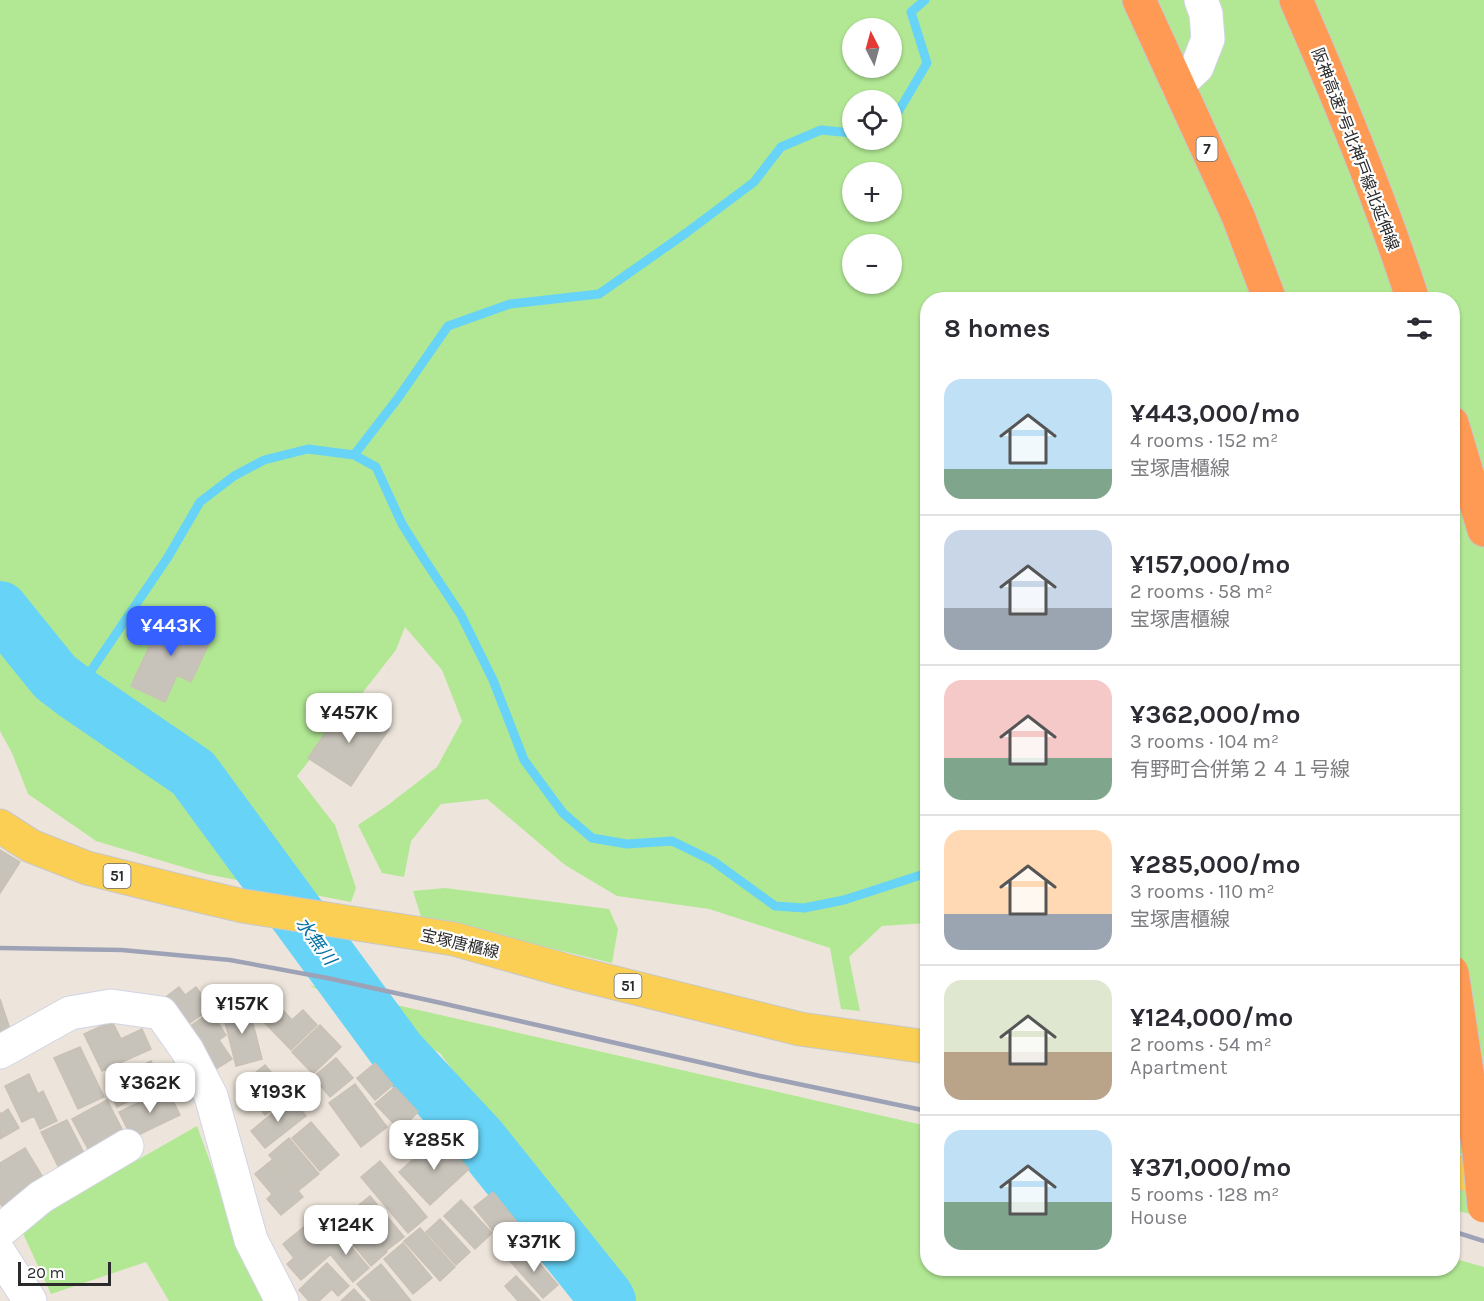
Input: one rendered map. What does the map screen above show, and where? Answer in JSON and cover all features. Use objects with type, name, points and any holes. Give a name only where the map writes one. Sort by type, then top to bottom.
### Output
[{"type":"highway","name":"7","points":[[1139,0],[1238,216],[1267,292]]},
{"type":"highway","name":"阪神高速7号北神戸線北延伸線","points":[[1296,0],[1343,107],[1408,285]]},
{"type":"highway","points":[[1460,449],[1481,518]]},
{"type":"highway","points":[[1460,1025],[1479,1152],[1484,1206]]},
{"type":"main road","name":"宝塚唐櫃線","points":[[0,826],[31,846],[87,868],[243,906],[454,939],[571,972],[800,1029],[920,1046]]},
{"type":"main road","points":[[1460,1172],[1484,1178]]},
{"type":"street","points":[[1178,86],[1197,68],[1208,39],[1206,14],[1201,0]]},
{"type":"street","points":[[0,1052],[70,1013],[111,1006],[161,1012],[187,1050],[211,1096],[251,1240],[282,1301]]},
{"type":"street","points":[[0,1231],[41,1197],[127,1146]]},
{"type":"street","points":[[0,1254],[30,1301]]},
{"type":"green space","points":[[0,0],[1484,0],[1484,1159],[1460,1154],[1460,292],[920,292],[920,923],[882,926],[849,957],[860,1011],[841,1009],[830,948],[709,909],[617,896],[565,865],[487,799],[441,804],[411,841],[404,877],[382,873],[358,825],[437,767],[462,721],[442,670],[405,627],[396,650],[297,776],[335,825],[356,888],[351,902],[206,874],[96,841],[28,794],[12,753],[0,731]]},
{"type":"green space","points":[[445,888],[609,909],[618,929],[612,963],[421,917],[413,891]]},
{"type":"green space","points":[[309,985],[920,1124],[920,1276],[1460,1276],[1460,1260],[1484,1267],[1484,1301],[579,1301],[573,1235],[440,1053]]},
{"type":"green space","points":[[197,1126],[238,1239],[271,1301],[169,1301],[146,1262],[51,1294],[20,1227]]},
{"type":"green space","points":[[1460,1188],[1484,1195],[1484,1218],[1460,1211]]},
{"type":"building","points":[[165,613],[213,635],[191,682],[177,675],[165,702],[131,686]]},
{"type":"building","points":[[347,701],[389,729],[351,786],[308,758]]},
{"type":"building","points":[[0,850],[20,862],[0,893]]},
{"type":"building","points":[[179,987],[185,995],[196,987],[211,1008],[187,1025],[163,999]]},
{"type":"building","points":[[0,999],[10,1029],[0,1032]]},
{"type":"building","points":[[248,1004],[262,1059],[236,1066],[222,1010]]},
{"type":"building","points":[[279,1006],[292,1020],[303,1010],[317,1025],[291,1050],[263,1021]]},
{"type":"building","points":[[211,1012],[226,1035],[219,1040],[232,1059],[216,1069],[189,1027]]},
{"type":"building","points":[[112,1021],[121,1039],[142,1029],[151,1049],[102,1071],[84,1034]]},
{"type":"building","points":[[320,1025],[341,1047],[313,1074],[292,1052]]},
{"type":"building","points":[[80,1047],[104,1097],[78,1109],[54,1058]]},
{"type":"building","points":[[336,1058],[353,1078],[330,1097],[313,1077]]},
{"type":"building","points":[[151,1061],[163,1084],[117,1107],[106,1083]]},
{"type":"building","points":[[375,1063],[393,1085],[375,1100],[357,1078]]},
{"type":"building","points":[[265,1065],[290,1095],[265,1115],[240,1085]]},
{"type":"building","points":[[29,1074],[38,1094],[43,1091],[57,1121],[40,1129],[34,1116],[22,1122],[5,1086]]},
{"type":"building","points":[[355,1084],[387,1127],[361,1147],[329,1103]]},
{"type":"building","points":[[395,1087],[418,1112],[400,1130],[375,1104]]},
{"type":"building","points":[[167,1089],[180,1115],[132,1138],[119,1112]]},
{"type":"building","points":[[291,1098],[306,1116],[265,1148],[251,1131]]},
{"type":"building","points":[[107,1100],[123,1131],[88,1149],[72,1119]]},
{"type":"building","points":[[8,1109],[19,1128],[0,1139],[0,1112],[1,1114]]},
{"type":"building","points":[[67,1120],[87,1159],[61,1172],[41,1132]]},
{"type":"building","points":[[311,1122],[339,1155],[320,1171],[292,1138]]},
{"type":"building","points":[[439,1136],[469,1169],[430,1205],[399,1172]]},
{"type":"building","points":[[289,1138],[319,1174],[299,1190],[269,1155]]},
{"type":"building","points":[[25,1148],[44,1179],[2,1206],[0,1203],[0,1163]]},
{"type":"building","points":[[272,1160],[303,1197],[281,1215],[267,1199],[272,1194],[255,1174]]},
{"type":"building","points":[[380,1161],[427,1217],[408,1233],[361,1177]]},
{"type":"building","points":[[493,1192],[520,1226],[501,1241],[474,1207]]},
{"type":"building","points":[[370,1196],[404,1237],[387,1250],[354,1209]]},
{"type":"building","points":[[461,1200],[492,1233],[475,1249],[444,1216]]},
{"type":"building","points":[[358,1218],[387,1252],[371,1266],[342,1231]]},
{"type":"building","points":[[440,1219],[470,1252],[456,1265],[426,1232]]},
{"type":"building","points":[[305,1226],[330,1255],[301,1280],[287,1264],[294,1258],[283,1244]]},
{"type":"building","points":[[420,1228],[455,1267],[440,1281],[404,1241]]},
{"type":"building","points":[[338,1231],[369,1268],[353,1282],[322,1244]]},
{"type":"building","points":[[403,1243],[432,1278],[413,1294],[384,1259]]},
{"type":"building","points":[[526,1248],[558,1285],[543,1298],[510,1261]]},
{"type":"building","points":[[327,1263],[349,1286],[338,1296],[332,1289],[319,1301],[309,1301],[299,1290]]},
{"type":"building","points":[[381,1264],[411,1301],[372,1301],[357,1284]]},
{"type":"building","points":[[516,1276],[540,1301],[518,1301],[505,1286]]},
{"type":"building","points":[[354,1289],[365,1301],[341,1301]]},
{"type":"waterway","points":[[902,105],[927,63],[911,12],[925,0]]},
{"type":"waterway","points":[[354,455],[398,398],[448,326],[510,304],[599,294],[754,182],[781,147],[821,130],[842,132]]},
{"type":"waterway","points":[[76,693],[168,557],[200,502],[234,476],[264,460],[308,449],[354,455],[376,467],[402,524],[461,615],[493,680],[524,760],[563,813],[592,838],[627,844],[672,841],[713,861],[775,906],[804,908],[844,900],[920,875]]},
{"type":"waterway","name":"水無川","points":[[0,609],[55,677],[193,773],[398,1052],[479,1139],[608,1301]]},
{"type":"waterway","points":[[1460,1128],[1470,1130]]},
{"type":"railway","points":[[0,948],[122,950],[230,960],[327,978],[760,1076],[920,1110]]},
{"type":"railway","points":[[1460,1234],[1484,1241]]}]
